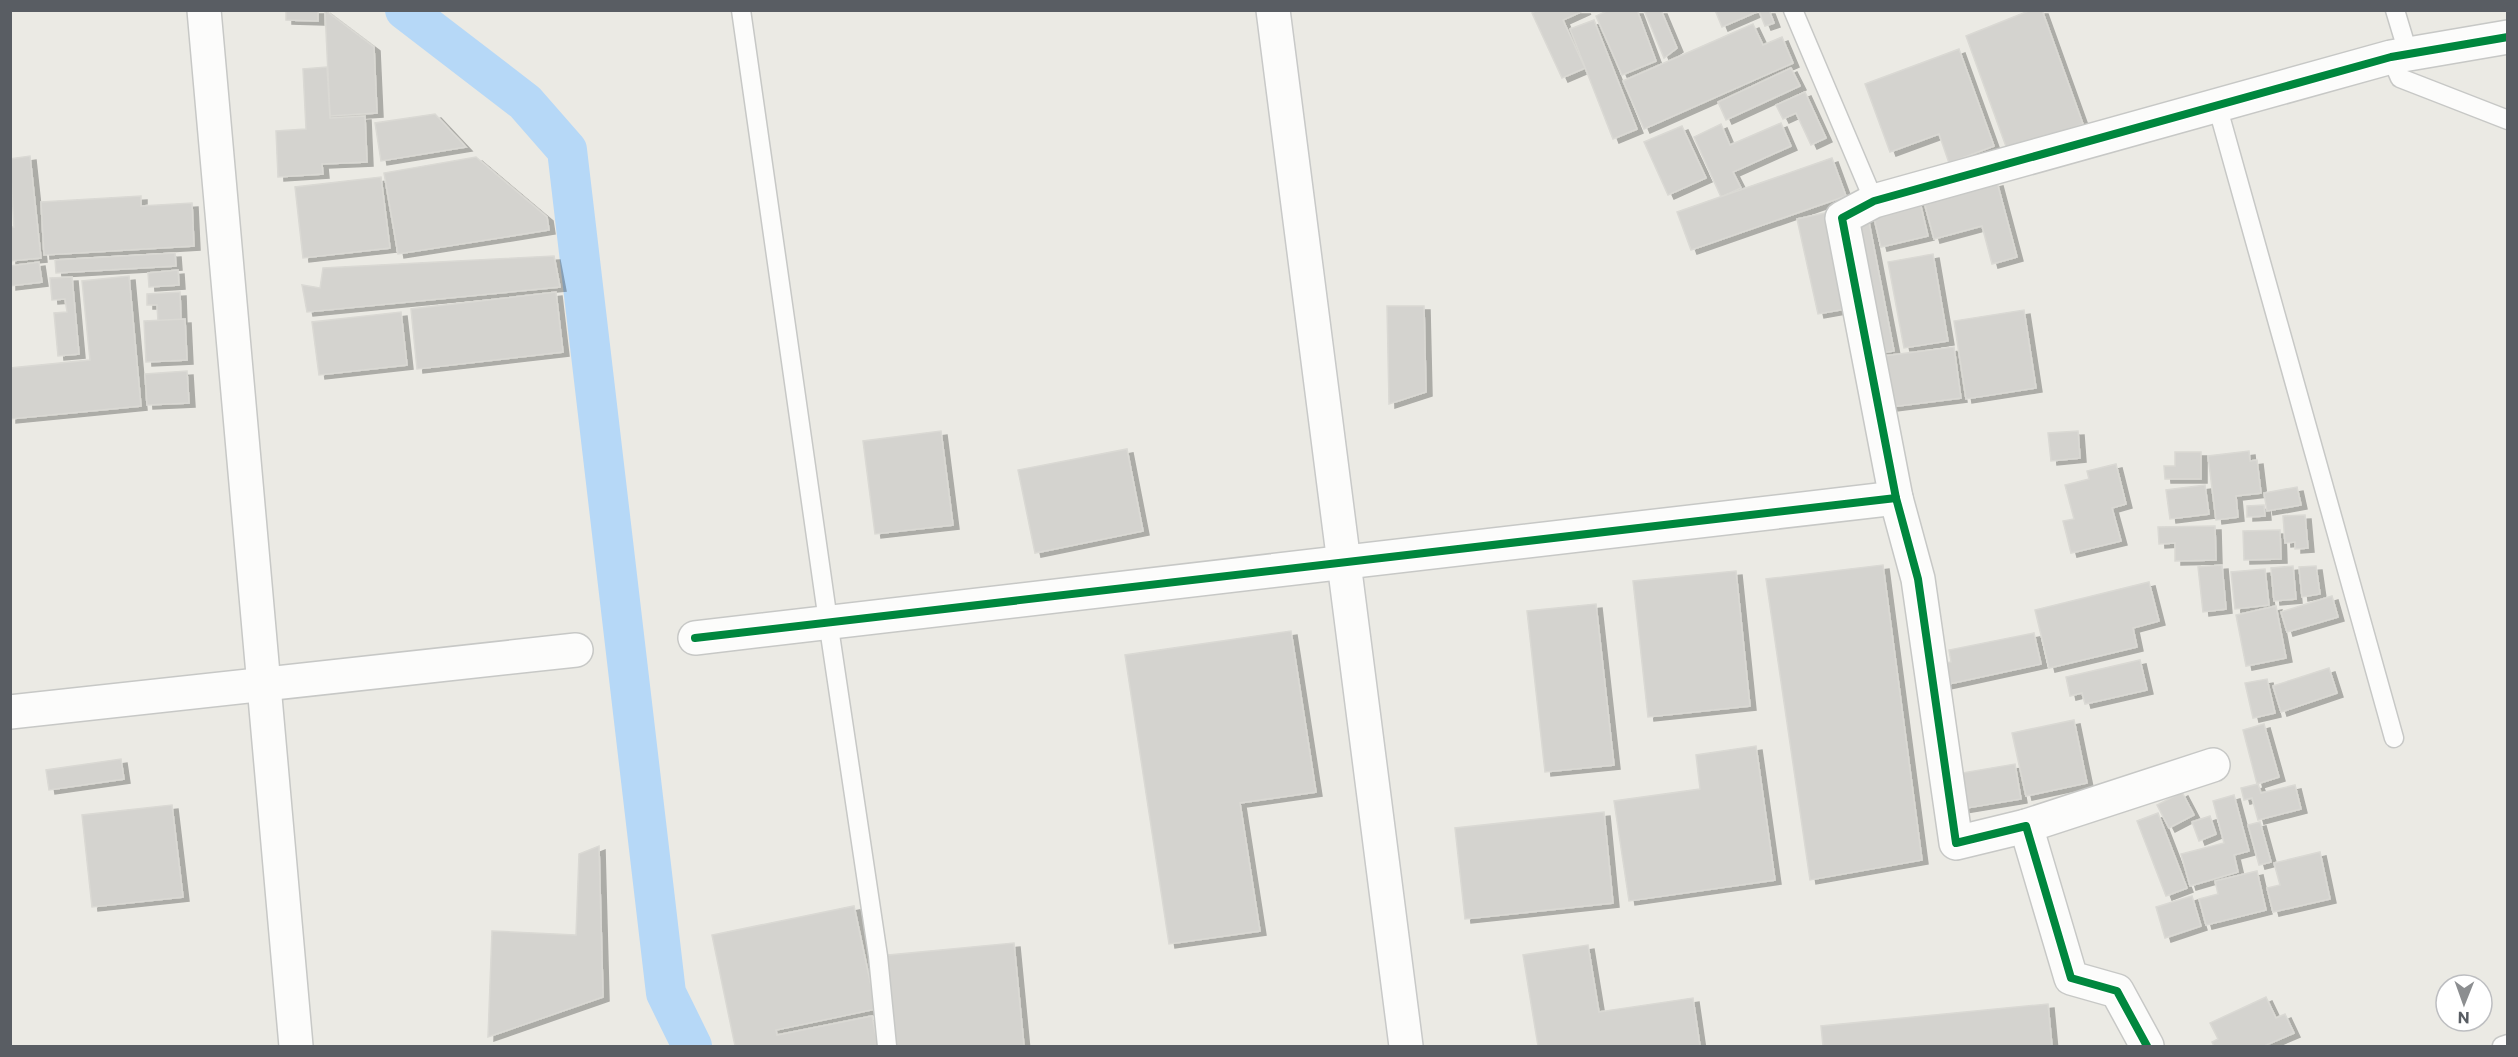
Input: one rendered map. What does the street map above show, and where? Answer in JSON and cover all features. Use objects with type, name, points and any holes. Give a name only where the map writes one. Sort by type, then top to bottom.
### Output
[{"type":"street","points":[[204,10],[296,1047]]},
{"type":"street","points":[[1274,10],[1406,1047]]},
{"type":"street","points":[[2213,765],[2026,826],[1956,843],[1918,579],[1896,498],[1842,218],[1874,201],[2400,55],[2508,37]]},
{"type":"street","points":[[695,638],[1896,498]]},
{"type":"street","points":[[10,712],[576,650]]},
{"type":"street","points":[[2026,826],[2071,978],[2116,991],[2147,1047]]},
{"type":"lane","points":[[741,10],[878,956],[887,1047]]},
{"type":"lane","points":[[1793,10],[1874,201]]},
{"type":"lane","points":[[2395,10],[2400,78],[2508,120]]},
{"type":"lane","points":[[2217,105],[2394,738]]},
{"type":"lane","points":[[2502,1047],[2508,1044]]},
{"type":"building","points":[[286,10],[318,10],[318,21],[286,20]]},
{"type":"building","points":[[325,10],[374,47],[377,113],[330,116]]},
{"type":"building","points":[[1537,10],[1585,10],[1563,20],[1585,68],[1562,78],[1532,13]]},
{"type":"building","points":[[1609,10],[1637,10],[1656,61],[1622,75],[1596,16]]},
{"type":"building","points":[[1644,10],[1661,10],[1677,48],[1664,58]]},
{"type":"building","points":[[1715,10],[1769,10],[1774,23],[1765,26],[1759,11],[1722,27]]},
{"type":"building","points":[[2031,10],[2042,10],[2083,124],[2008,152],[1966,36]]},
{"type":"building","points":[[1594,20],[1637,129],[1613,139],[1570,29]]},
{"type":"building","points":[[1753,24],[1763,45],[1782,37],[1793,63],[1644,129],[1623,81]]},
{"type":"building","points":[[1959,49],[1994,146],[1949,163],[1939,134],[1890,152],[1865,84]]},
{"type":"building","points":[[327,67],[330,118],[365,116],[367,162],[322,164],[323,174],[278,177],[276,131],[306,129],[303,69]]},
{"type":"building","points":[[1791,68],[1800,86],[1726,120],[1718,102]]},
{"type":"building","points":[[1805,92],[1826,138],[1811,145],[1796,113],[1783,119],[1776,105]]},
{"type":"building","points":[[435,114],[466,147],[381,161],[375,123]]},
{"type":"building","points":[[1781,123],[1791,146],[1733,172],[1741,188],[1721,197],[1694,137],[1721,124],[1730,145]]},
{"type":"building","points":[[1682,126],[1706,178],[1668,195],[1644,142]]},
{"type":"building","points":[[30,156],[41,258],[10,261],[10,227],[14,227],[10,159]]},
{"type":"building","points":[[476,157],[547,217],[549,230],[398,254],[384,173]]},
{"type":"building","points":[[1832,158],[1846,196],[1691,250],[1677,212]]},
{"type":"building","points":[[381,177],[390,248],[303,258],[295,187]]},
{"type":"building","points":[[1997,182],[2017,257],[1992,264],[1982,226],[1934,239],[1924,202]]},
{"type":"building","points":[[141,196],[141,206],[192,203],[194,246],[44,255],[41,202]]},
{"type":"building","points":[[1919,198],[1928,236],[1881,247],[1872,210]]},
{"type":"building","points":[[1825,213],[1846,309],[1818,314],[1797,219]]},
{"type":"building","points":[[1868,217],[1894,351],[1875,354],[1849,221]]},
{"type":"building","points":[[175,253],[176,266],[56,273],[55,260]]},
{"type":"building","points":[[1933,254],[1948,341],[1904,348],[1888,262]]},
{"type":"building","points":[[554,256],[560,287],[307,312],[302,285],[320,288],[323,268]]},
{"type":"building","points":[[39,262],[42,282],[10,286],[10,266]]},
{"type":"building","points":[[178,270],[179,285],[149,287],[148,273]]},
{"type":"building","points":[[129,276],[141,406],[10,419],[10,368],[90,360],[82,281]]},
{"type":"building","points":[[72,277],[79,354],[58,356],[54,313],[67,312],[65,299],[52,300],[50,278]]},
{"type":"building","points":[[180,292],[181,321],[158,322],[157,305],[147,305],[147,294]]},
{"type":"building","points":[[556,292],[563,352],[417,369],[411,309]]},
{"type":"building","points":[[1387,306],[1424,306],[1426,392],[1389,404]]},
{"type":"building","points":[[2024,310],[2036,388],[1966,399],[1954,321]]},
{"type":"building","points":[[401,312],[407,365],[319,375],[312,322]]},
{"type":"building","points":[[185,319],[187,360],[146,362],[144,321]]},
{"type":"building","points":[[1954,347],[1961,398],[1883,408],[1876,357]]},
{"type":"building","points":[[187,371],[189,403],[147,405],[145,374]]},
{"type":"building","points":[[941,431],[953,525],[875,534],[863,441]]},
{"type":"building","points":[[2078,431],[2080,458],[2051,461],[2048,433]]},
{"type":"building","points":[[1127,449],[1143,531],[1035,553],[1018,470]]},
{"type":"building","points":[[2249,451],[2250,461],[2257,460],[2261,493],[2236,496],[2238,517],[2216,520],[2208,456]]},
{"type":"building","points":[[2175,452],[2201,452],[2201,479],[2165,479],[2164,466],[2175,466]]},
{"type":"building","points":[[2116,464],[2126,504],[2112,508],[2121,541],[2071,553],[2063,521],[2074,519],[2065,485],[2089,479],[2087,471]]},
{"type":"building","points":[[2205,485],[2209,514],[2170,519],[2166,490]]},
{"type":"building","points":[[2297,487],[2301,505],[2267,511],[2264,493]]},
{"type":"building","points":[[2264,505],[2265,516],[2247,517],[2247,506]]},
{"type":"building","points":[[2305,515],[2308,548],[2295,549],[2295,542],[2285,543],[2283,516]]},
{"type":"building","points":[[2215,526],[2216,560],[2175,561],[2175,543],[2159,544],[2158,527]]},
{"type":"building","points":[[2280,530],[2281,559],[2244,560],[2243,531]]},
{"type":"building","points":[[1883,565],[1922,860],[1810,880],[1766,579]]},
{"type":"building","points":[[2222,565],[2226,609],[2203,612],[2198,567]]},
{"type":"building","points":[[2293,566],[2296,599],[2274,601],[2271,568]]},
{"type":"building","points":[[2316,566],[2320,594],[2302,597],[2299,567]]},
{"type":"building","points":[[2265,569],[2269,605],[2235,609],[2231,572]]},
{"type":"building","points":[[1736,571],[1750,706],[1648,717],[1633,581]]},
{"type":"building","points":[[2149,582],[2159,621],[2133,628],[2137,647],[2049,668],[2035,610]]},
{"type":"building","points":[[2332,596],[2338,617],[2287,632],[2281,612]]},
{"type":"building","points":[[1596,604],[1614,765],[1545,772],[1527,611]]},
{"type":"building","points":[[2276,606],[2286,658],[2246,666],[2236,615]]},
{"type":"building","points":[[1291,631],[1316,792],[1240,803],[1260,931],[1169,944],[1125,655]]},
{"type":"building","points":[[2034,633],[2041,664],[1944,685],[1940,664],[1951,662],[1949,650]]},
{"type":"building","points":[[2140,660],[2147,690],[2085,704],[2082,693],[2070,696],[2066,677]]},
{"type":"building","points":[[2329,668],[2337,693],[2281,712],[2273,686]]},
{"type":"building","points":[[2267,679],[2275,713],[2253,718],[2245,683]]},
{"type":"building","points":[[2074,720],[2087,783],[2026,796],[2012,733]]},
{"type":"building","points":[[2264,724],[2279,777],[2257,784],[2243,730]]},
{"type":"building","points":[[1756,746],[1775,880],[1629,901],[1614,801],[1700,789],[1696,755]]},
{"type":"building","points":[[121,759],[124,779],[49,790],[46,770]]},
{"type":"building","points":[[2015,764],[2021,799],[1955,810],[1950,775]]},
{"type":"building","points":[[2258,784],[2261,793],[2295,785],[2301,809],[2258,820],[2252,798],[2244,800],[2241,788]]},
{"type":"building","points":[[2182,792],[2194,815],[2169,828],[2157,805]]},
{"type":"building","points":[[2234,795],[2249,851],[2234,855],[2238,872],[2190,886],[2181,854],[2224,843],[2213,801]]},
{"type":"building","points":[[172,805],[183,897],[92,907],[82,815]]},
{"type":"building","points":[[1604,812],[1613,903],[1465,919],[1455,828]]},
{"type":"building","points":[[2158,813],[2187,888],[2166,896],[2137,821]]},
{"type":"building","points":[[2210,816],[2216,834],[2199,841],[2192,822]]},
{"type":"building","points":[[2260,822],[2271,862],[2259,865],[2248,825]]},
{"type":"building","points":[[599,846],[603,997],[488,1037],[492,931],[576,935],[579,854]]},
{"type":"building","points":[[2320,852],[2330,899],[2273,912],[2267,888],[2280,885],[2274,863]]},
{"type":"building","points":[[2257,871],[2266,910],[2206,925],[2199,899],[2218,894],[2215,881]]},
{"type":"building","points":[[2192,896],[2201,926],[2165,938],[2156,907]]},
{"type":"building","points":[[854,906],[876,1009],[776,1030],[777,1035],[872,1016],[878,1046],[735,1046],[712,935]]},
{"type":"building","points":[[1014,943],[1024,1046],[887,1046],[878,956]]},
{"type":"building","points":[[1588,945],[1599,1012],[1693,998],[1700,1046],[1538,1046],[1523,955]]},
{"type":"building","points":[[2266,997],[2276,1018],[2285,1014],[2294,1033],[2264,1046],[2214,1046],[2212,1042],[2218,1039],[2210,1023]]},
{"type":"building","points":[[2048,1004],[2052,1046],[1823,1046],[1821,1026]]},
{"type":"waterway","points":[[405,10],[525,102],[567,150],[666,993],[692,1046]]},
{"type":"cycle path","points":[[2147,1046],[2117,991],[2071,978],[2026,826],[1956,843],[1918,579],[1896,498],[1842,218],[1874,201],[2391,57],[2508,37]]},
{"type":"cycle path","points":[[695,638],[1896,498]]}]
